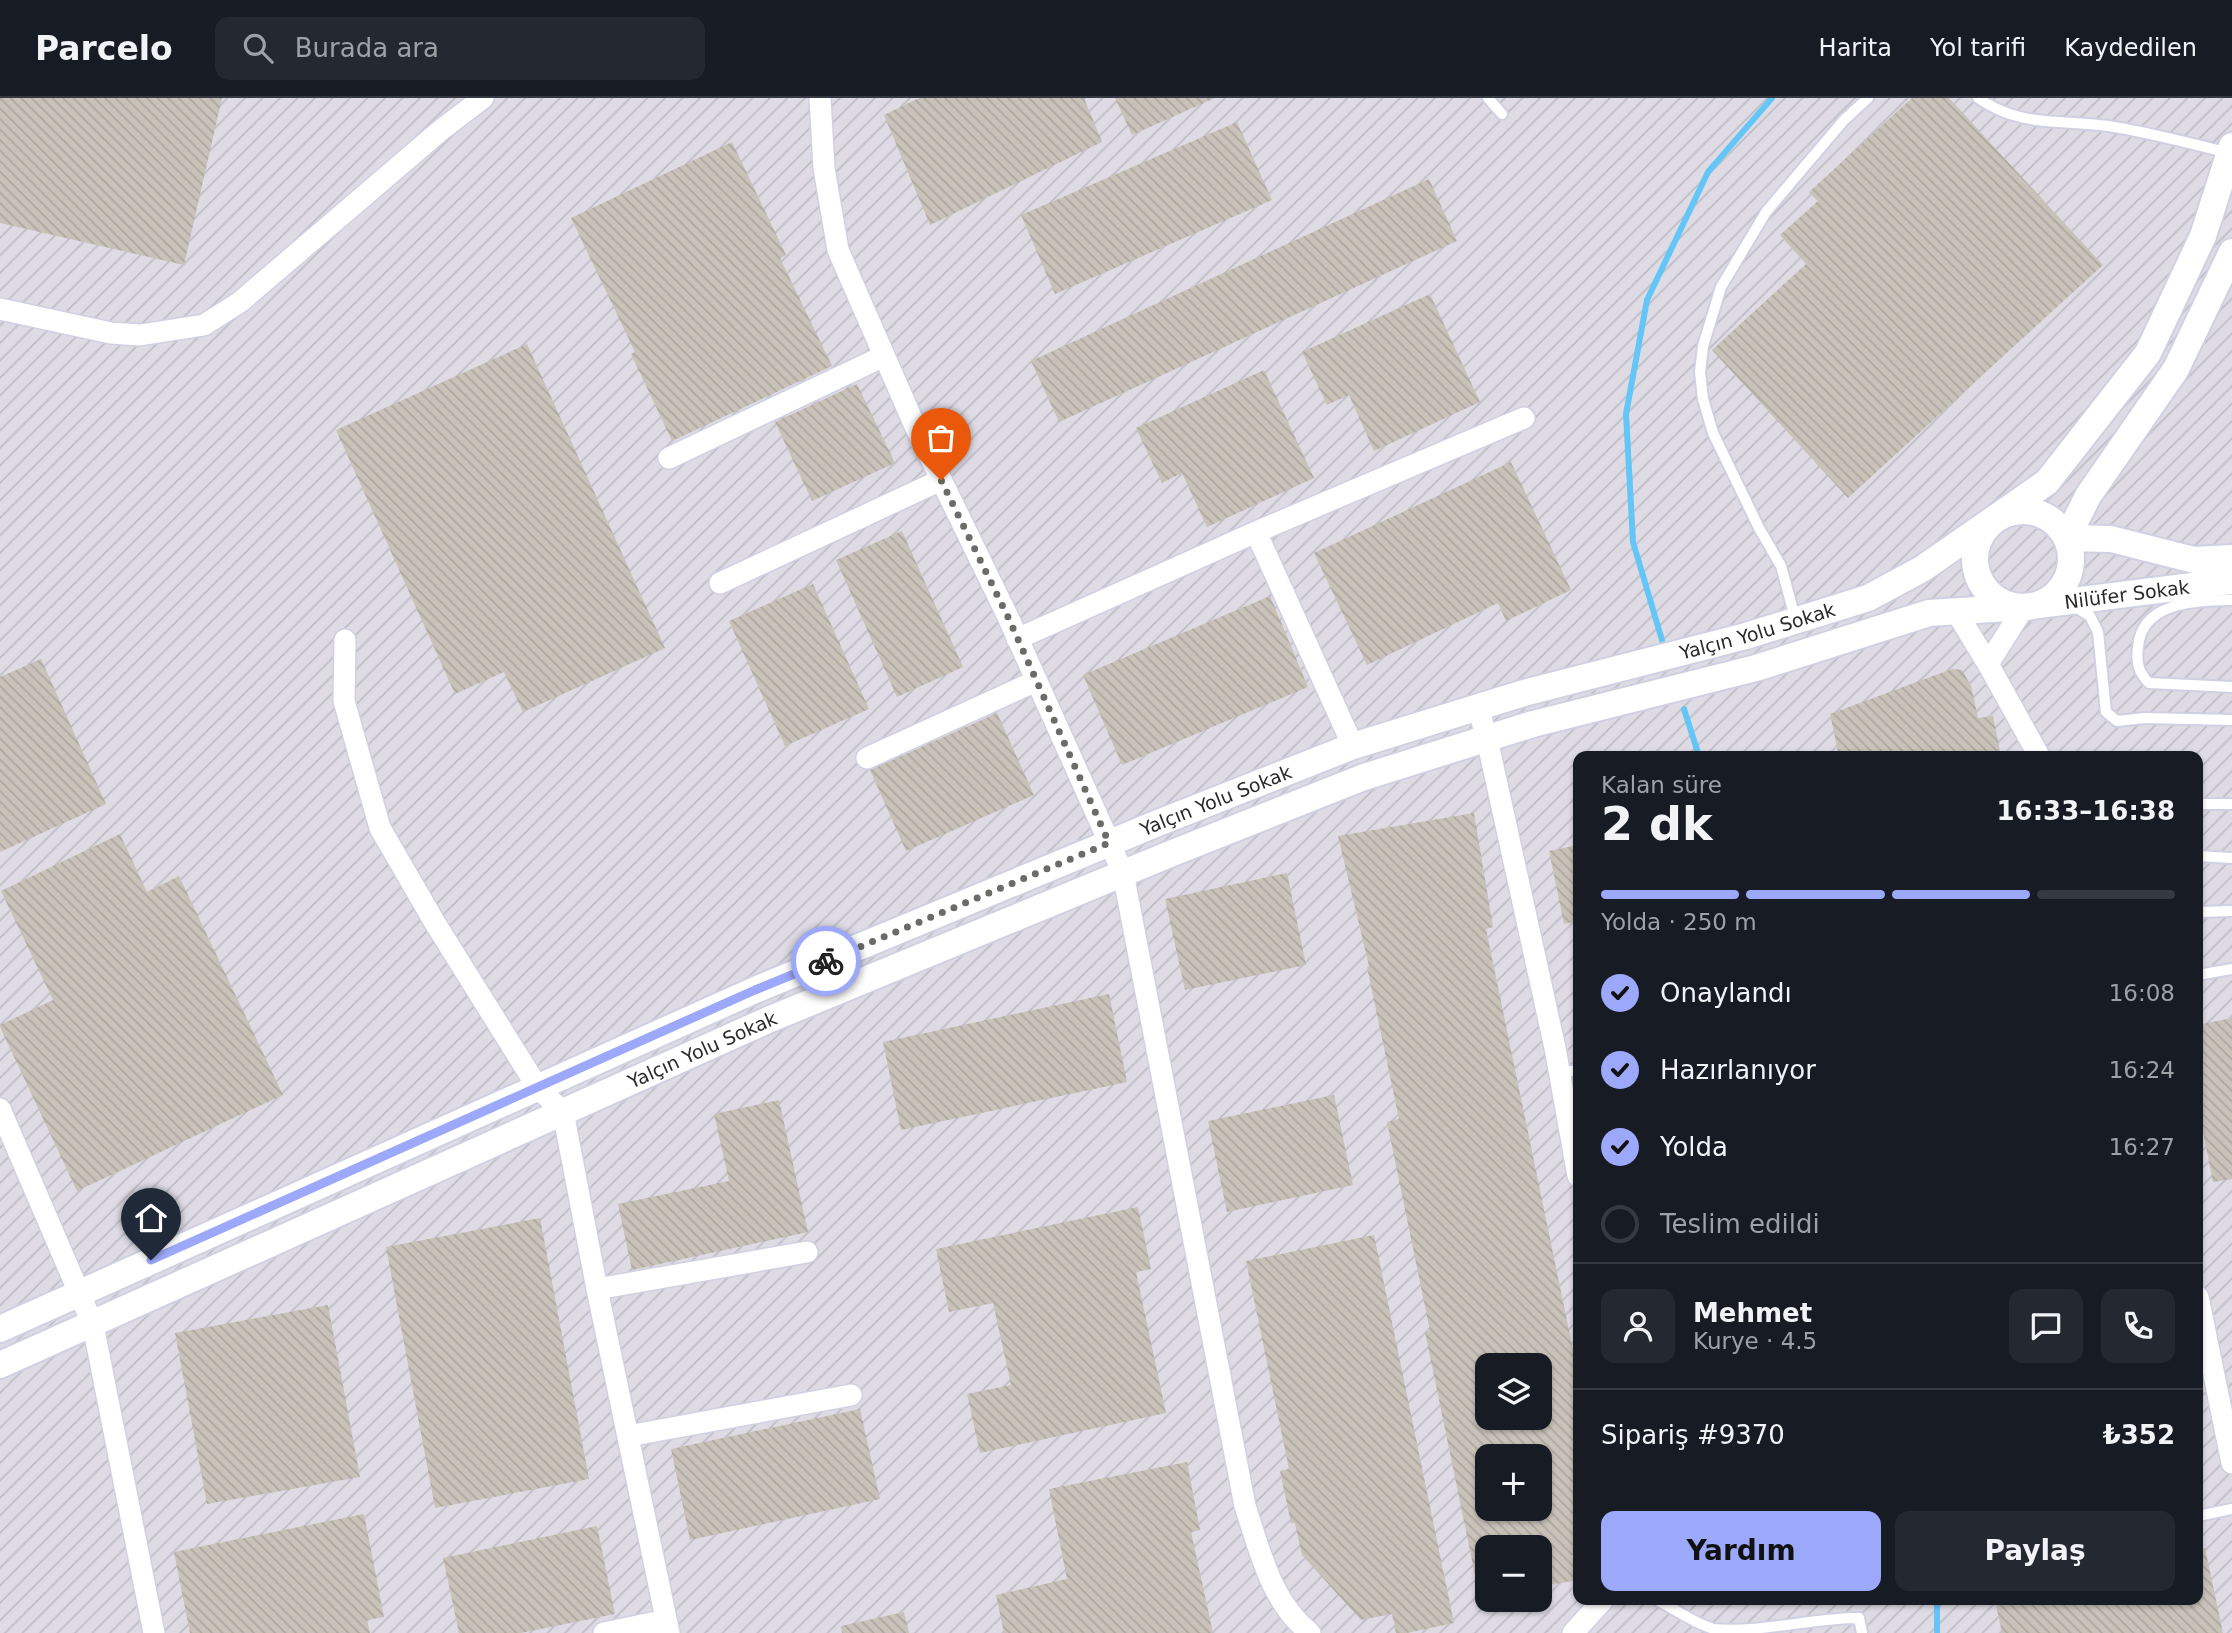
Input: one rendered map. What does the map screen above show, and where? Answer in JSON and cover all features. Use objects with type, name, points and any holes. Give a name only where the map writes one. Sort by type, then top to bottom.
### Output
[{"type":"street","points":[[0,309],[111,333],[140,335],[204,325],[240,303],[441,130],[484,98]]},
{"type":"street","points":[[820,98],[824,168],[838,250],[884,356],[1123,873],[1245,1506],[1271,1585],[1300,1625],[1310,1633]]},
{"type":"street","name":"Yalçın Yolu Sokak","points":[[0,1329],[755,990],[1109,843],[1353,746],[1524,693],[1746,636],[1868,598],[1922,569],[2047,482],[2148,353],[2203,236],[2231,151]]},
{"type":"street","points":[[2067,538],[2088,496],[2176,369],[2232,252]]},
{"type":"street","points":[[669,458],[884,356]]},
{"type":"street","points":[[1017,639],[1256,532],[1524,418]]},
{"type":"street","points":[[720,583],[941,480]]},
{"type":"street","points":[[2029,510],[2044,515],[2057,525],[2067,538],[2071,553],[2070,569],[2064,584],[2053,596],[2039,604],[2024,607],[2008,605],[1994,598],[1983,586],[1976,572],[1974,556],[1986,527],[1998,517],[2013,511],[2029,510]]},
{"type":"street","points":[[1256,532],[1353,746]]},
{"type":"street","name":"Nilüfer Sokak","points":[[2067,538],[2111,538],[2194,560],[2232,558]]},
{"type":"street","name":"Nilüfer Sokak","points":[[2024,607],[2232,581]]},
{"type":"street","points":[[1988,664],[2024,607]]},
{"type":"street","name":"Yalçın Yolu Sokak","points":[[0,1365],[768,1020],[1364,777],[1533,724],[1756,668],[1929,613],[2024,607]]},
{"type":"street","points":[[1957,613],[2036,751]]},
{"type":"street","points":[[345,640],[344,701],[380,828],[435,923],[538,1088],[564,1111],[597,1289],[668,1626],[604,1633]]},
{"type":"street","points":[[867,758],[1036,681]]},
{"type":"street","points":[[1478,707],[1569,1071],[1573,1118]]},
{"type":"street","points":[[0,1109],[93,1325],[154,1633]]},
{"type":"street","points":[[597,1289],[807,1252]]},
{"type":"street","points":[[2203,1318],[2228,1421],[2232,1464]]},
{"type":"street","points":[[628,1436],[851,1395]]},
{"type":"street","points":[[1573,1633],[1598,1605]]},
{"type":"lane","points":[[1488,98],[1502,114]]},
{"type":"lane","points":[[1796,621],[1781,566],[1759,528],[1713,433],[1703,399],[1700,372],[1703,346],[1721,287],[1766,212],[1844,120],[1868,98]]},
{"type":"lane","points":[[1978,98],[1988,106],[2031,121],[2107,126],[2231,151]]},
{"type":"lane","points":[[2232,600],[2187,602],[2157,614],[2142,629],[2137,663],[2141,675],[2149,683],[2232,687]]},
{"type":"lane","points":[[2066,602],[2090,616],[2098,632],[2106,712],[2117,721],[2145,718],[2232,720]]},
{"type":"lane","points":[[2203,804],[2232,804]]},
{"type":"lane","points":[[2203,856],[2232,858]]},
{"type":"lane","points":[[2203,912],[2232,911]]},
{"type":"lane","points":[[2203,974],[2232,969]]},
{"type":"lane","points":[[2203,1515],[2232,1509]]},
{"type":"lane","points":[[1666,1605],[1712,1629],[1724,1631],[1756,1633],[1841,1618],[1859,1618],[1862,1633]]},
{"type":"shaded area","points":[[0,98],[2232,98],[2232,1633],[0,1633]]},
{"type":"building","points":[[0,98],[222,98],[184,265],[0,223]]},
{"type":"building","points":[[919,98],[1084,98],[1102,142],[930,225],[884,115]]},
{"type":"building","points":[[1115,98],[1215,98],[1132,135]]},
{"type":"building","points":[[1912,98],[1949,98],[2103,265],[1848,498],[1712,350],[1806,264],[1780,235],[1818,201],[1809,192]]},
{"type":"building","points":[[1237,122],[1272,200],[1055,294],[1021,215]]},
{"type":"building","points":[[732,142],[786,255],[780,258],[832,366],[672,441],[631,354],[635,352],[571,218]]},
{"type":"building","points":[[1429,179],[1457,241],[1059,422],[1031,361]]},
{"type":"building","points":[[1430,294],[1480,402],[1374,451],[1349,395],[1327,405],[1302,352]]},
{"type":"building","points":[[527,344],[665,648],[523,712],[504,672],[455,694],[336,430]]},
{"type":"building","points":[[1264,370],[1314,478],[1207,527],[1182,473],[1162,483],[1136,428]]},
{"type":"building","points":[[857,384],[895,463],[812,501],[775,422]]},
{"type":"building","points":[[1511,462],[1571,590],[1506,621],[1498,603],[1367,665],[1314,553]]},
{"type":"building","points":[[902,531],[963,667],[897,697],[836,560]]},
{"type":"building","points":[[813,584],[869,709],[785,746],[729,621]]},
{"type":"building","points":[[1270,596],[1308,687],[1122,765],[1083,675]]},
{"type":"building","points":[[41,659],[106,804],[0,852],[0,677]]},
{"type":"building","points":[[1952,669],[1962,670],[1971,686],[1978,718],[1993,716],[2000,751],[1838,751],[1830,714]]},
{"type":"building","points":[[997,713],[1034,795],[906,851],[870,770]]},
{"type":"building","points":[[1474,813],[1493,927],[1486,929],[1573,1350],[1573,1581],[1552,1585],[1552,1535],[1475,1535],[1475,1575],[1425,1332],[1430,1331],[1387,1122],[1399,1119],[1367,967],[1369,966],[1338,836]]},
{"type":"building","points":[[120,834],[147,892],[179,876],[283,1095],[77,1191],[0,1027],[53,1000],[1,891]]},
{"type":"building","points":[[1573,846],[1573,922],[1564,924],[1549,851]]},
{"type":"building","points":[[1287,873],[1306,965],[1185,990],[1165,899]]},
{"type":"building","points":[[1109,994],[1127,1082],[901,1130],[883,1042]]},
{"type":"building","points":[[2232,1018],[2232,1179],[2213,1182],[2203,1132],[2203,1024]]},
{"type":"building","points":[[1334,1095],[1353,1185],[1227,1212],[1208,1121]]},
{"type":"building","points":[[779,1100],[808,1232],[632,1270],[618,1204],[729,1181],[714,1114]]},
{"type":"building","points":[[1138,1207],[1151,1269],[1136,1272],[1166,1413],[980,1453],[967,1394],[1011,1385],[993,1303],[949,1312],[936,1249]]},
{"type":"building","points":[[540,1218],[589,1479],[435,1508],[386,1247]]},
{"type":"building","points":[[1374,1235],[1454,1623],[1407,1633],[1396,1633],[1392,1614],[1361,1620],[1302,1555],[1295,1523],[1291,1523],[1280,1471],[1289,1469],[1246,1261]]},
{"type":"building","points":[[328,1305],[360,1477],[207,1504],[175,1333]]},
{"type":"building","points":[[860,1409],[880,1499],[690,1540],[671,1449]]},
{"type":"building","points":[[1187,1462],[1200,1530],[1191,1532],[1213,1633],[1004,1633],[996,1595],[1067,1579],[1049,1489]]},
{"type":"building","points":[[364,1514],[384,1617],[367,1620],[370,1633],[190,1633],[174,1552]]},
{"type":"building","points":[[597,1526],[615,1614],[521,1633],[459,1633],[443,1558]]},
{"type":"building","points":[[2203,1548],[2223,1633],[2002,1633],[1996,1605],[2203,1605]]},
{"type":"building","points":[[904,1612],[909,1633],[842,1633],[841,1626]]},
{"type":"waterway","points":[[1662,640],[1633,542],[1626,414],[1647,300],[1708,172],[1772,98]]},
{"type":"waterway","points":[[1684,709],[1697,751]]},
{"type":"waterway","points":[[1937,1605],[1937,1633]]},
{"type":"way so far","points":[[826,961],[1109,843],[1008,617],[941,480]]},
{"type":"route","points":[[151,1260],[755,990],[826,961]]}]
